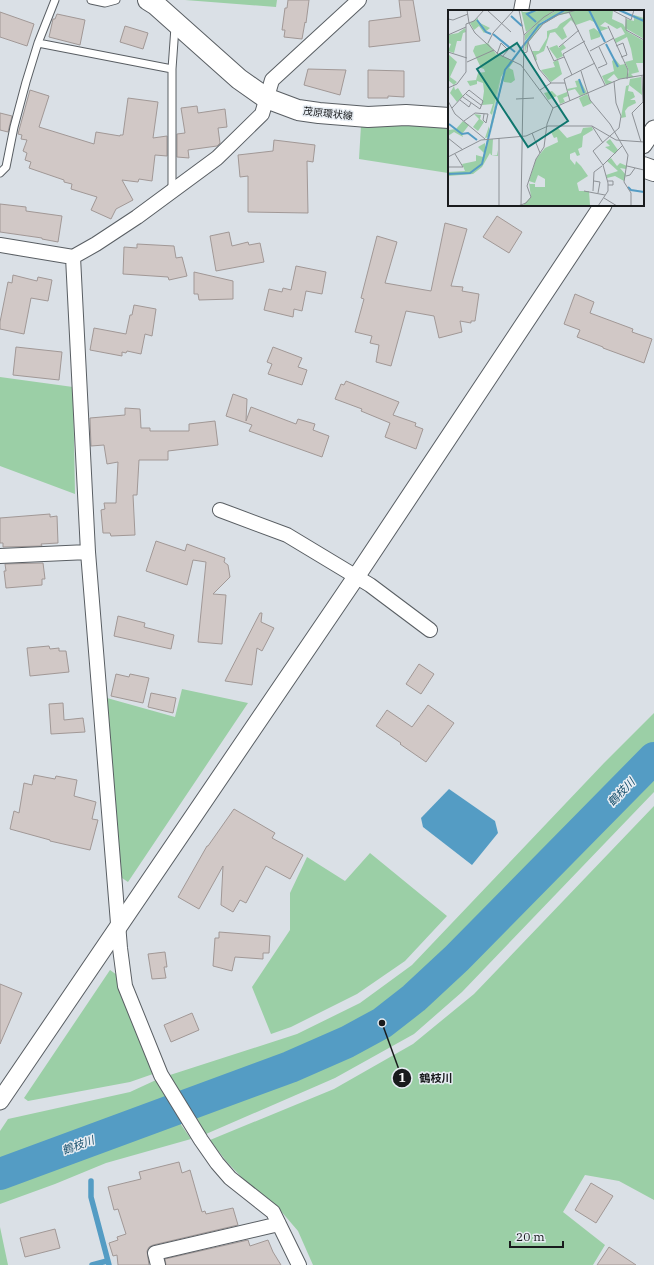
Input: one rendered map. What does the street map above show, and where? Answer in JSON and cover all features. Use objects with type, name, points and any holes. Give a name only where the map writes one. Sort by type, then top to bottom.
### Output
[{"type":"main road","name":"茂原環状線","points":[[148,0],[156,5],[239,79],[266,98],[298,110],[319,113],[368,116],[406,115],[448,118]]},
{"type":"main road","points":[[644,167],[654,171]]},
{"type":"street","points":[[0,245],[73,258],[131,220],[216,158],[262,114],[272,80],[359,0]]},
{"type":"street","points":[[521,10],[523,0]]},
{"type":"street","points":[[644,144],[654,129]]},
{"type":"street","points":[[0,1100],[356,576],[602,206]]},
{"type":"street","points":[[73,258],[88,552],[120,948],[125,986],[161,1075],[201,1140],[217,1163],[230,1178],[272,1212],[299,1265]]},
{"type":"street","points":[[220,510],[287,535],[370,585],[430,630]]},
{"type":"street","points":[[0,556],[88,552]]},
{"type":"street","points":[[158,1265],[155,1253],[279,1224]]},
{"type":"lane","points":[[0,173],[6,167],[14,127],[26,82],[38,43],[55,0]]},
{"type":"lane","points":[[90,0],[105,3],[116,0]]},
{"type":"lane","points":[[172,190],[172,69],[175,23]]},
{"type":"lane","points":[[38,43],[172,69]]},
{"type":"green space","points":[[185,0],[277,0],[276,7]]},
{"type":"green space","points":[[361,125],[426,126],[448,129],[448,173],[359,159]]},
{"type":"green space","points":[[0,377],[73,387],[75,494],[0,466]]},
{"type":"green space","points":[[182,689],[248,703],[128,882],[122,878],[118,860],[107,698],[175,717]]},
{"type":"green space","points":[[654,713],[654,745],[422,986],[367,1024],[316,1050],[185,1100],[170,1075],[297,1034],[360,1003],[412,965],[604,763]]},
{"type":"green space","points":[[654,763],[654,792],[462,992],[414,1034],[335,1078],[206,1134],[192,1110],[315,1062],[393,1022],[438,987]]},
{"type":"green space","points":[[654,806],[654,1200],[619,1181],[585,1175],[563,1212],[605,1245],[593,1265],[313,1265],[298,1231],[274,1203],[249,1185],[226,1161],[210,1140],[334,1089],[413,1044],[474,994]]},
{"type":"green space","points":[[370,853],[447,916],[405,961],[357,994],[291,1027],[271,1034],[252,987],[290,930],[290,893],[307,857],[345,881]]},
{"type":"green space","points":[[110,970],[117,975],[153,1074],[130,1082],[28,1101],[24,1098]]},
{"type":"green space","points":[[156,1080],[170,1105],[0,1168],[0,1131],[8,1119],[130,1092]]},
{"type":"green space","points":[[175,1116],[191,1139],[106,1163],[0,1204],[0,1181]]},
{"type":"green space","points":[[0,1227],[8,1265],[0,1265]]},
{"type":"water","points":[[449,789],[495,821],[498,833],[472,865],[423,827],[421,818]]},
{"type":"building","points":[[288,0],[309,0],[302,39],[284,37],[285,30],[282,30],[285,8],[287,8]]},
{"type":"building","points":[[399,0],[413,0],[420,41],[369,47],[369,21],[401,17]]},
{"type":"building","points":[[0,12],[34,24],[27,46],[0,37]]},
{"type":"building","points":[[57,14],[85,20],[80,45],[49,37],[53,19],[55,19]]},
{"type":"building","points":[[125,26],[148,33],[143,49],[120,42]]},
{"type":"building","points":[[308,69],[346,70],[340,95],[304,85]]},
{"type":"building","points":[[368,70],[404,71],[404,97],[388,96],[388,98],[368,98]]},
{"type":"building","points":[[30,90],[49,96],[39,127],[94,144],[96,132],[120,136],[123,135],[128,98],[158,102],[153,138],[167,136],[167,156],[155,155],[152,181],[139,179],[138,182],[122,180],[133,200],[116,209],[111,219],[91,210],[97,197],[71,189],[72,184],[64,182],[64,180],[29,168],[31,162],[25,160],[27,153],[23,151],[27,140],[21,139],[22,135],[18,134]]},
{"type":"building","points":[[197,106],[198,113],[225,109],[227,127],[218,128],[220,143],[217,146],[188,150],[189,158],[177,157],[177,134],[185,133],[181,108]]},
{"type":"building","points":[[0,113],[12,116],[8,132],[0,130]]},
{"type":"building","points":[[274,140],[315,145],[313,162],[307,161],[308,213],[248,212],[248,176],[240,177],[238,155],[273,151]]},
{"type":"building","points":[[0,204],[26,207],[26,211],[62,216],[58,242],[42,238],[0,232]]},
{"type":"building","points":[[497,216],[522,232],[509,253],[483,237]]},
{"type":"building","points":[[445,223],[467,229],[451,286],[463,287],[462,291],[479,294],[475,321],[471,321],[471,323],[460,321],[462,332],[439,338],[434,316],[406,311],[391,366],[376,362],[379,345],[370,343],[372,336],[355,332],[364,299],[361,298],[377,236],[397,242],[385,283],[431,291]]},
{"type":"building","points":[[229,232],[232,246],[248,242],[249,245],[260,243],[264,262],[216,271],[210,236]]},
{"type":"building","points":[[137,244],[174,246],[176,258],[182,257],[187,276],[169,280],[168,277],[123,274],[124,247],[137,248]]},
{"type":"building","points":[[296,266],[326,272],[322,294],[306,291],[302,311],[294,309],[293,317],[264,310],[269,289],[282,292],[283,288],[291,290]]},
{"type":"building","points":[[194,272],[233,281],[233,299],[199,300],[198,294],[194,294]]},
{"type":"building","points":[[13,275],[37,281],[38,277],[52,280],[48,301],[31,298],[24,334],[0,329],[8,282],[12,283]]},
{"type":"building","points":[[575,294],[594,302],[590,313],[633,329],[632,332],[652,339],[644,363],[577,337],[580,330],[564,324]]},
{"type":"building","points":[[134,305],[156,309],[152,336],[145,334],[141,354],[127,351],[126,353],[122,352],[122,356],[90,350],[94,328],[126,334]]},
{"type":"building","points":[[16,347],[62,352],[59,380],[13,375]]},
{"type":"building","points":[[273,347],[302,358],[298,367],[307,370],[302,385],[268,374],[272,364],[267,362]]},
{"type":"building","points":[[346,381],[399,402],[393,415],[416,423],[415,426],[423,429],[416,449],[385,437],[390,423],[361,411],[362,409],[335,399],[341,384],[344,385]]},
{"type":"building","points":[[233,394],[247,399],[246,421],[251,407],[296,424],[298,419],[315,424],[313,430],[329,436],[322,457],[249,431],[252,425],[226,416]]},
{"type":"building","points":[[125,408],[140,409],[141,428],[150,428],[150,431],[189,431],[189,424],[215,421],[218,445],[168,451],[168,460],[139,460],[137,495],[133,495],[135,535],[111,536],[110,533],[103,533],[101,510],[105,509],[104,503],[116,503],[118,462],[107,464],[104,445],[91,446],[90,418],[125,415]]},
{"type":"building","points":[[50,514],[50,517],[57,516],[58,543],[41,544],[42,546],[3,547],[3,543],[0,543],[0,518]]},
{"type":"building","points":[[156,541],[185,551],[187,544],[225,558],[224,562],[228,565],[230,577],[213,594],[226,595],[222,644],[198,642],[206,562],[193,560],[187,585],[146,571]]},
{"type":"building","points":[[43,563],[45,579],[42,579],[42,585],[6,588],[4,571],[6,571],[5,564]]},
{"type":"building","points":[[260,613],[262,613],[261,622],[274,628],[262,651],[257,648],[252,685],[225,681]]},
{"type":"building","points":[[118,616],[145,623],[144,627],[174,635],[171,649],[114,636]]},
{"type":"building","points":[[49,646],[50,649],[59,648],[59,651],[66,651],[69,672],[30,676],[27,648]]},
{"type":"building","points":[[419,664],[434,674],[421,694],[406,684]]},
{"type":"building","points":[[116,674],[129,677],[130,674],[149,678],[143,703],[111,696]]},
{"type":"building","points":[[151,693],[176,698],[173,713],[148,707]]},
{"type":"building","points":[[63,703],[64,720],[83,718],[85,732],[51,734],[49,704]]},
{"type":"building","points":[[428,705],[454,723],[426,762],[376,726],[387,710],[412,727]]},
{"type":"building","points":[[34,775],[55,779],[56,776],[77,780],[74,796],[96,802],[92,819],[98,820],[90,850],[50,841],[10,829],[14,811],[19,813],[24,783],[32,785]]},
{"type":"building","points":[[234,809],[275,833],[272,838],[303,855],[290,879],[266,866],[246,903],[240,900],[233,912],[221,905],[223,866],[199,909],[178,897],[207,846]]},
{"type":"building","points":[[219,932],[270,936],[269,953],[263,953],[263,959],[235,957],[232,971],[213,966],[215,938],[219,938]]},
{"type":"building","points":[[165,952],[167,967],[164,967],[166,978],[152,979],[148,954]]},
{"type":"building","points":[[0,984],[22,993],[0,1044]]},
{"type":"building","points":[[192,1013],[199,1030],[171,1042],[164,1025]]},
{"type":"building","points":[[179,1162],[182,1173],[190,1170],[202,1212],[205,1211],[206,1214],[233,1208],[238,1225],[153,1245],[149,1247],[147,1251],[149,1265],[118,1265],[117,1255],[113,1256],[109,1243],[118,1240],[117,1237],[126,1234],[118,1209],[114,1210],[108,1187],[141,1179],[139,1172]]},
{"type":"building","points":[[591,1183],[613,1196],[596,1223],[575,1210]]},
{"type":"building","points":[[55,1229],[60,1248],[25,1257],[20,1238]]},
{"type":"building","points":[[248,1240],[250,1246],[268,1240],[281,1265],[166,1265],[165,1259]]},
{"type":"building","points":[[609,1247],[636,1265],[597,1265]]},
{"type":"waterway","name":"鶴枝川","points":[[0,1174],[290,1067],[347,1042],[382,1023],[414,998],[457,958],[654,758]]},
{"type":"waterway","points":[[91,1181],[91,1197],[109,1265]]},
{"type":"waterway","points":[[92,1265],[107,1261]]},
{"type":"place","name":"鶴枝川","points":[[382,1023]]}]
